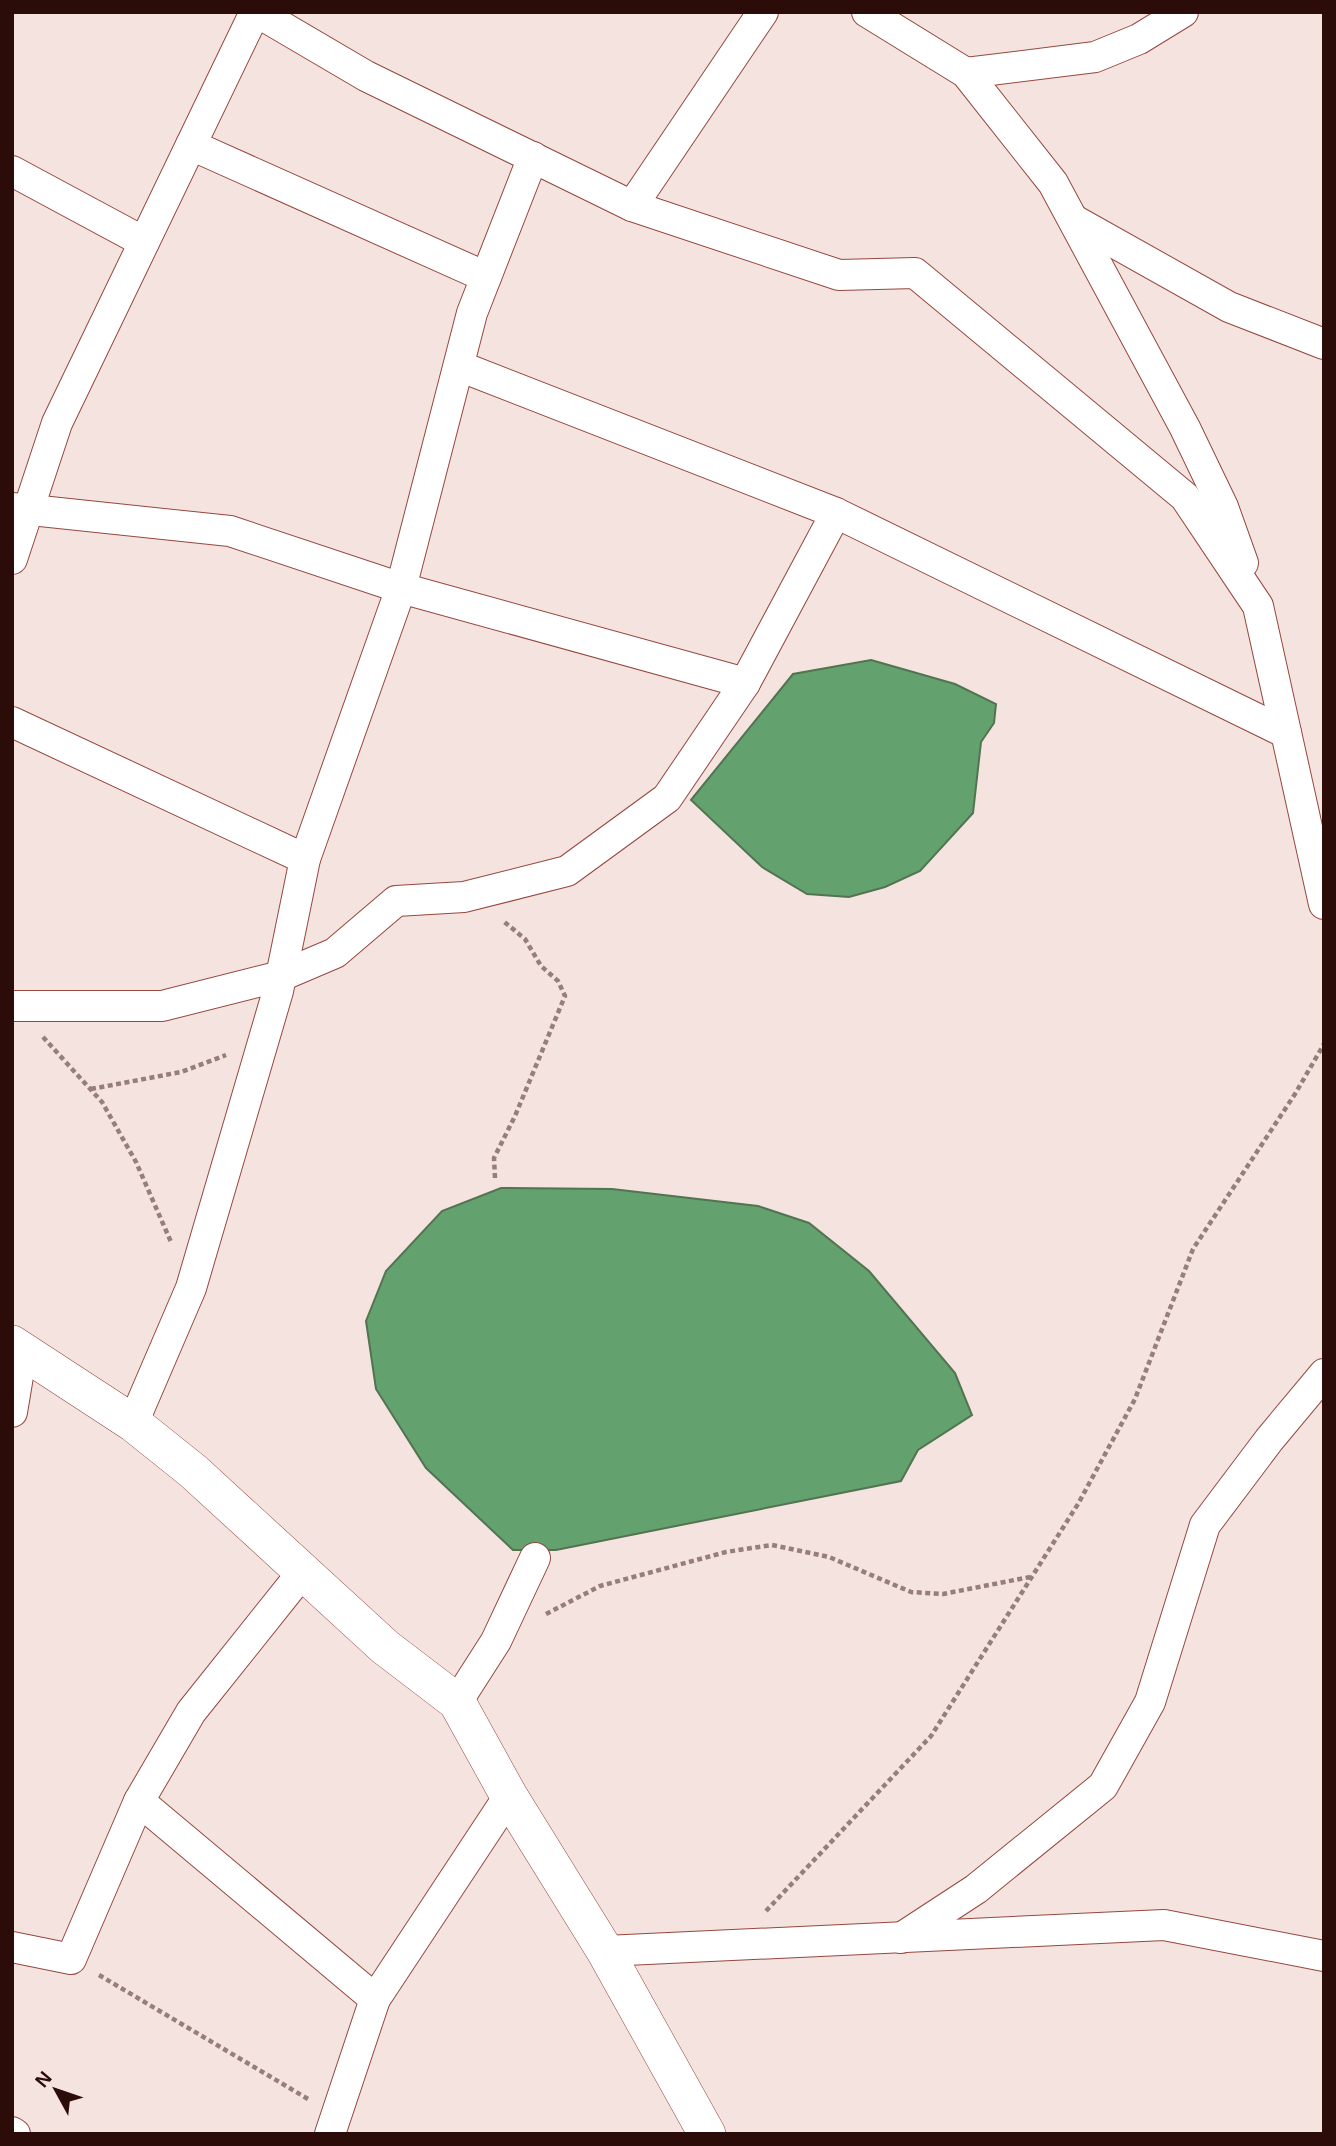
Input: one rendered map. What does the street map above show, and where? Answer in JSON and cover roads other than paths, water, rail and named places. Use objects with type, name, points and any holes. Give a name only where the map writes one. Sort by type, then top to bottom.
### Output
[{"type":"street","points":[[12,559],[20,509],[57,423],[256,12],[366,76],[632,205],[839,275],[915,273],[1185,497],[1258,606]]},
{"type":"street","points":[[632,205],[763,12]]},
{"type":"street","points":[[867,12],[966,72],[1054,183],[1185,428],[1223,507],[1258,606],[1324,904]]},
{"type":"street","points":[[966,72],[1095,57],[1139,39],[1183,12]]},
{"type":"street","points":[[191,145],[486,278]]},
{"type":"street","points":[[133,1423],[191,1288],[281,976],[305,859],[401,588],[472,313],[533,157]]},
{"type":"street","points":[[12,171],[144,242]]},
{"type":"street","points":[[1074,220],[1229,307],[1324,344]]},
{"type":"street","points":[[459,366],[835,513],[1286,733]]},
{"type":"street","points":[[20,509],[230,531],[401,588],[745,683]]},
{"type":"street","points":[[13,1006],[162,1006],[281,976],[335,953],[396,901],[471,896],[567,871],[667,798],[745,683],[835,513]]},
{"type":"street","points":[[12,722],[305,859]]},
{"type":"street","points":[[12,1412],[17,1348],[133,1423],[193,1471],[385,1647],[457,1702],[509,1796],[605,1951],[708,2134]]},
{"type":"street","points":[[901,1938],[976,1889],[1102,1786],[1150,1702],[1205,1525],[1269,1440],[1324,1374]]},
{"type":"street","points":[[457,1702],[496,1641],[535,1558]]},
{"type":"street","points":[[12,1947],[71,1959],[139,1801],[191,1712],[302,1573]]},
{"type":"street","points":[[333,2124],[375,1999],[509,1796]]},
{"type":"street","points":[[139,1801],[375,1999]]},
{"type":"street","points":[[605,1951],[1164,1926],[1324,1956]]}]
